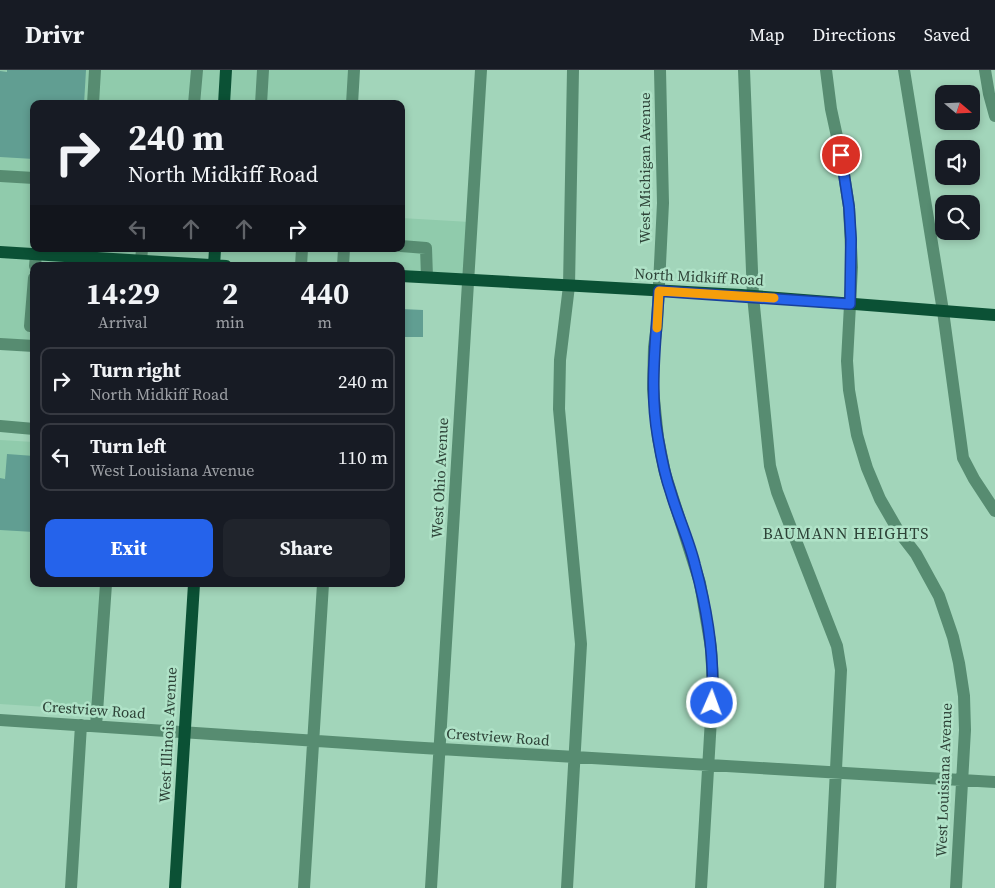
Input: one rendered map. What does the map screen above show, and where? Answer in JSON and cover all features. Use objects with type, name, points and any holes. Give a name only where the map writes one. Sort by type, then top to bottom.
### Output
[{"type":"main road","points":[[224,100],[226,70]]},
{"type":"main road","points":[[0,252],[35,260],[79,257],[104,262]]},
{"type":"main road","points":[[113,262],[142,255],[188,262]]},
{"type":"main road","name":"North Midkiff Road","points":[[405,276],[753,296],[995,315]]},
{"type":"main road","name":"West Illinois Avenue","points":[[175,888],[194,587]]},
{"type":"street","points":[[93,100],[95,70]]},
{"type":"street","points":[[194,100],[196,70]]},
{"type":"street","points":[[261,100],[263,70]]},
{"type":"street","points":[[352,100],[354,70]]},
{"type":"street","name":"West Ohio Avenue","points":[[432,888],[480,70]]},
{"type":"street","points":[[567,888],[582,644],[559,409],[560,360],[569,286],[573,70]]},
{"type":"street","name":"West Michigan Avenue","points":[[660,70],[664,174],[659,291],[654,347],[654,389],[658,438],[671,495],[696,566],[708,620],[713,685],[701,888]]},
{"type":"street","points":[[744,70],[753,296],[770,466],[777,492],[837,646],[841,670],[830,888]]},
{"type":"street","name":"West Louisiana Avenue","points":[[826,70],[831,109],[841,155],[849,207],[852,267],[847,361],[854,424],[869,472],[886,509],[899,532],[916,554],[939,596],[956,648],[964,696],[965,730],[956,888]]},
{"type":"street","points":[[904,70],[943,311],[962,458],[995,511]]},
{"type":"street","points":[[986,70],[989,94],[995,116]]},
{"type":"street","points":[[0,176],[30,178]]},
{"type":"street","points":[[405,246],[426,248],[427,277]]},
{"type":"street","points":[[0,344],[30,346]]},
{"type":"street","points":[[0,426],[30,429]]},
{"type":"street","points":[[96,726],[106,587]]},
{"type":"street","points":[[304,888],[323,587]]},
{"type":"street","name":"Crestview Road","points":[[0,720],[575,758],[995,782]]},
{"type":"street","points":[[71,888],[81,725]]},
{"type":"shaded area","points":[[0,70],[354,70],[352,100],[30,100],[30,252],[405,252],[405,218],[470,222],[467,283],[405,279],[405,262],[30,262],[30,346],[0,344]]},
{"type":"shaded area","points":[[0,440],[30,442],[30,587],[102,587],[94,710],[0,704]]},
{"type":"building","points":[[7,70],[86,70],[84,100],[30,100],[30,159],[0,157],[0,71],[7,72]]},
{"type":"building","points":[[405,309],[423,310],[423,337],[405,337]]},
{"type":"building","points":[[7,454],[30,456],[30,532],[0,530],[0,478],[5,479]]},
{"type":"slow traffic","points":[[657,328],[659,291],[774,298]]},
{"type":"district","name":"BAUMANN HEIGHTS","points":[[846,533]]},
{"type":"route","points":[[712,703],[713,685],[708,620],[696,566],[671,495],[658,438],[654,389],[654,347],[659,291],[741,295],[850,304],[851,239],[849,207],[841,155]]}]
